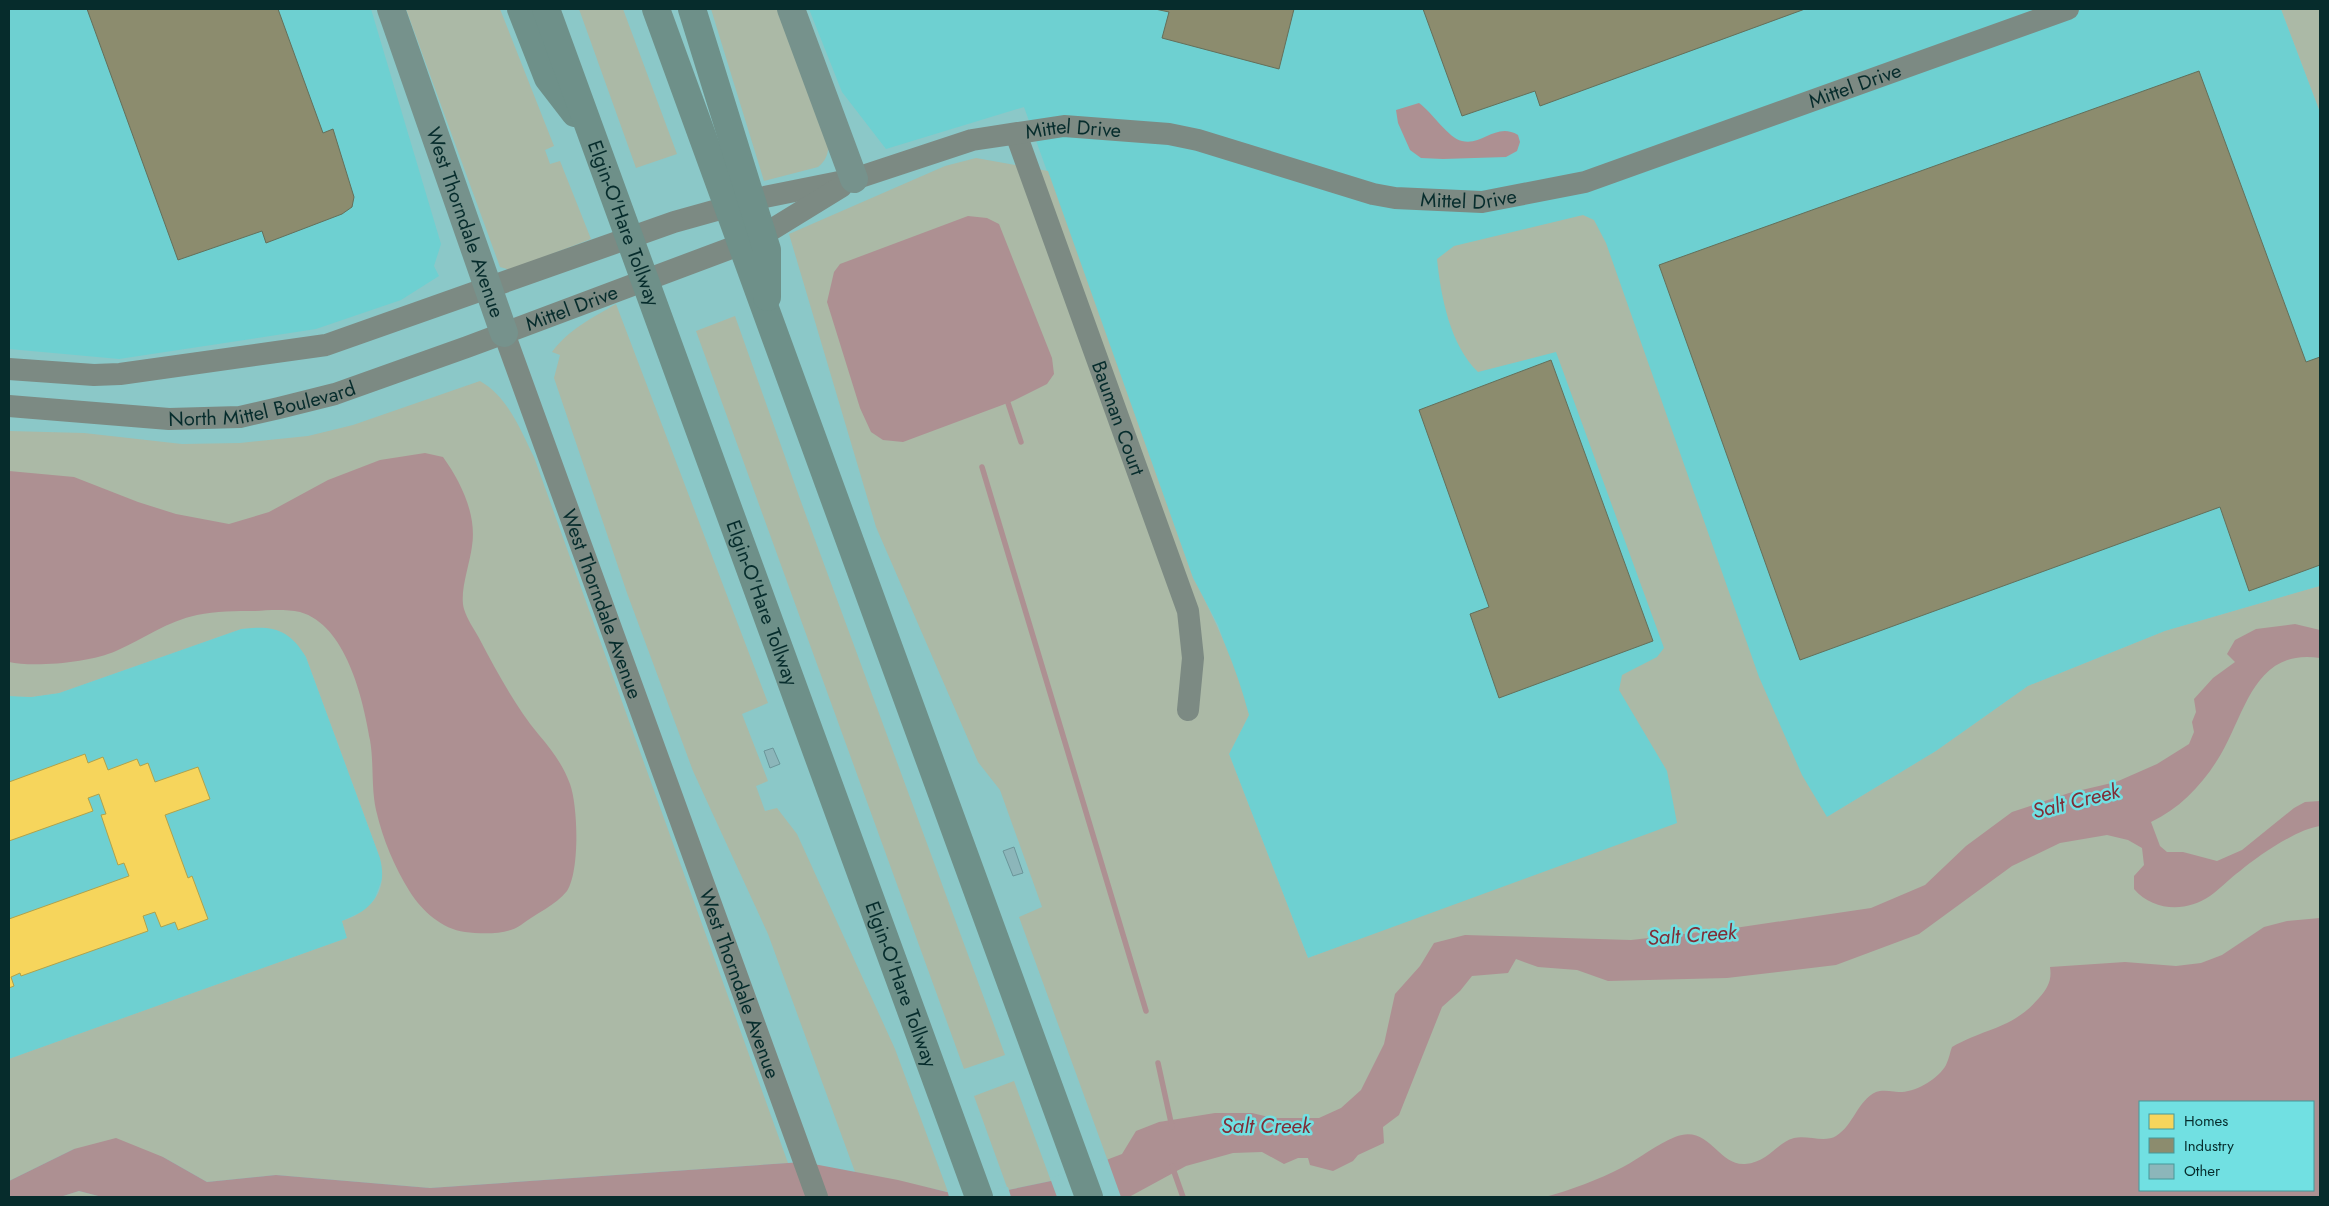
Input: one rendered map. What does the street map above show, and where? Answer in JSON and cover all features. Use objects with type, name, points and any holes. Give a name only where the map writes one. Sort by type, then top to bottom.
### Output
[{"type":"highway","points":[[521,9],[548,78],[593,137]]},
{"type":"highway","name":"Elgin-O'Hare Tollway","points":[[546,9],[979,1197]]},
{"type":"highway","points":[[656,9],[1089,1197]]},
{"type":"highway","points":[[692,9],[768,250],[767,314]]},
{"type":"main road","name":"West Thorndale Avenue","points":[[391,9],[504,333]]},
{"type":"main road","points":[[791,9],[854,179]]},
{"type":"street","name":"Mittel Drive","points":[[488,288],[674,222],[760,198],[854,179],[972,140],[1064,126],[1169,134],[1198,140],[1373,194],[1395,198],[1482,202],[1585,182],[2027,15],[2068,9]]},
{"type":"street","name":"Bauman Court","points":[[1016,134],[1188,611],[1193,658],[1188,710]]},
{"type":"street","name":"Mittel Drive","points":[[504,333],[758,238],[854,179]]},
{"type":"street","points":[[9,369],[94,376],[326,345],[488,288]]},
{"type":"street","name":"North Mittel Boulevard","points":[[9,406],[170,419],[240,417],[335,394],[504,333]]},
{"type":"street","name":"West Thorndale Avenue","points":[[504,333],[816,1197]]},
{"type":"shaded area","points":[[9,9],[371,9],[441,244],[434,266],[439,276],[401,300],[316,329],[119,359],[9,349]]},
{"type":"shaded area","points":[[809,9],[2281,9],[2320,112],[2320,586],[2165,631],[2028,686],[1936,751],[1827,817],[1513,884],[1308,958],[1229,754],[1249,715],[1218,625],[1193,578],[1024,107],[886,149],[842,92]]},
{"type":"shaded area","points":[[273,628],[286,634],[297,642],[306,657],[380,858],[384,874],[375,898],[366,910],[342,921],[347,938],[9,1059],[9,696],[31,697],[59,693],[241,629]]},
{"type":"green space","points":[[406,9],[500,9],[554,146],[545,150],[550,164],[560,161],[591,239],[510,270],[500,267]]},
{"type":"green space","points":[[579,9],[623,9],[677,154],[636,168]]},
{"type":"green space","points":[[711,9],[781,9],[828,141],[827,156],[818,167],[764,181]]},
{"type":"green space","points":[[2281,9],[2320,9],[2320,112]]},
{"type":"green space","points":[[976,158],[1048,171],[1193,578],[1218,628],[1238,679],[1249,715],[1229,754],[1308,958],[1677,823],[1667,771],[1619,690],[1622,675],[1657,657],[1664,648],[1556,352],[1478,372],[1460,348],[1448,320],[1441,289],[1437,259],[1454,246],[1583,215],[1594,220],[1606,243],[1759,677],[1802,775],[1827,817],[1936,751],[2028,686],[2165,631],[2320,586],[2320,1197],[1121,1197],[1019,917],[1042,907],[1000,790],[978,762],[876,527],[789,234],[945,166]]},
{"type":"green space","points":[[616,304],[768,703],[742,714],[768,781],[756,786],[765,811],[777,808],[797,834],[895,1049],[948,1192],[855,1172],[768,934],[693,771],[627,593],[554,378],[560,355],[552,352],[581,325]]},
{"type":"green space","points":[[735,316],[800,499],[1005,1055],[964,1069],[696,331]]},
{"type":"green space","points":[[480,381],[490,388],[506,405],[534,457],[788,1163],[430,1188],[276,1175],[207,1182],[163,1157],[74,1149],[9,1181],[9,1059],[347,938],[342,921],[362,911],[376,898],[382,880],[382,869],[380,858],[306,657],[293,640],[279,631],[262,628],[241,629],[59,693],[31,697],[9,696],[9,431],[84,433],[182,444],[240,443],[308,436],[353,425]]},
{"type":"green space","points":[[1014,1081],[1051,1181],[1008,1190],[974,1096]]},
{"type":"green space","points":[[79,1191],[102,1197],[60,1197]]},
{"type":"water","points":[[1419,103],[1457,139],[1470,142],[1503,131],[1510,132],[1518,135],[1520,142],[1517,151],[1506,157],[1421,158],[1410,150],[1398,123],[1396,110]]},
{"type":"water","points":[[968,216],[987,218],[999,224],[1052,358],[1054,374],[1047,384],[1013,401],[903,442],[883,440],[871,432],[860,408],[827,302],[834,272],[840,264]]},
{"type":"water","points":[[425,453],[443,457],[456,477],[470,511],[473,534],[472,546],[463,595],[464,609],[467,616],[514,701],[561,764],[573,794],[576,822],[576,854],[571,882],[567,891],[551,905],[509,931],[472,933],[448,927],[433,918],[420,906],[410,892],[390,852],[376,810],[370,740],[357,684],[341,647],[316,620],[300,612],[283,610],[204,614],[176,621],[106,655],[63,663],[20,664],[9,662],[9,471],[74,477],[138,502],[176,514],[229,524],[269,512],[328,480],[380,460]]},
{"type":"water","name":"Salt Creek","points":[[2295,624],[2320,630],[2320,658],[2298,657],[2281,663],[2267,673],[2246,702],[2221,754],[2207,775],[2182,802],[2151,822],[2160,846],[2167,852],[2183,852],[2217,861],[2242,850],[2294,808],[2305,802],[2320,801],[2320,826],[2300,832],[2267,851],[2210,896],[2191,905],[2181,907],[2161,906],[2142,897],[2134,889],[2134,876],[2144,865],[2142,848],[2128,840],[2107,835],[2060,843],[2012,866],[1919,934],[1836,965],[1727,978],[1608,981],[1577,970],[1538,967],[1516,959],[1508,973],[1472,976],[1460,991],[1442,1007],[1399,1115],[1383,1127],[1384,1143],[1358,1155],[1353,1161],[1333,1171],[1310,1165],[1308,1158],[1298,1158],[1284,1164],[1262,1152],[1233,1153],[1186,1166],[1129,1197],[102,1197],[79,1191],[60,1197],[9,1197],[9,1181],[74,1149],[116,1138],[163,1157],[207,1182],[276,1175],[430,1188],[803,1162],[898,1180],[959,1195],[1008,1190],[1051,1181],[1122,1154],[1136,1131],[1159,1122],[1215,1113],[1252,1113],[1273,1118],[1319,1118],[1341,1108],[1361,1090],[1384,1044],[1395,994],[1420,966],[1434,943],[1465,935],[1631,940],[1728,929],[1871,908],[1925,885],[1966,846],[2012,812],[2069,793],[2116,782],[2157,764],[2189,744],[2194,732],[2192,722],[2196,712],[2194,699],[2213,678],[2235,662],[2227,654],[2235,640],[2256,629]]},
{"type":"water","points":[[2320,918],[2320,1197],[1545,1197],[1575,1188],[1604,1176],[1668,1140],[1687,1134],[1705,1140],[1727,1159],[1745,1164],[1760,1160],[1788,1140],[1794,1138],[1832,1138],[1847,1126],[1864,1101],[1876,1092],[1908,1091],[1927,1083],[1943,1070],[1952,1047],[2019,1016],[2039,998],[2047,987],[2050,980],[2050,967],[2125,962],[2176,966],[2201,963],[2222,955],[2264,927],[2287,921]]},
{"type":"pier","points":[[1107,1158],[1121,1197],[1057,1197],[1050,1178]]},
{"type":"pier","points":[[1008,1187],[1011,1197],[949,1197],[947,1189],[959,1193]]},
{"type":"building: Homes","points":[[85,754],[88,763],[103,757],[108,770],[137,759],[140,766],[148,763],[155,782],[198,767],[210,799],[165,815],[188,878],[192,876],[208,919],[178,930],[175,922],[161,927],[155,912],[143,916],[148,931],[21,976],[20,973],[11,977],[14,986],[9,988],[9,919],[129,876],[124,863],[118,865],[101,815],[106,814],[99,794],[88,798],[93,811],[9,841],[9,782]]},
{"type":"building: Industry","points":[[87,9],[278,9],[323,133],[333,129],[354,197],[352,207],[342,214],[266,243],[262,231],[178,260]]},
{"type":"building: Industry","points":[[1155,9],[1294,9],[1279,69],[1162,38],[1169,12]]},
{"type":"building: Industry","points":[[1423,9],[1805,9],[1540,106],[1535,91],[1462,116]]},
{"type":"building: Industry","points":[[2199,71],[2306,362],[2320,357],[2320,565],[2249,591],[2220,507],[1800,660],[1659,265]]},
{"type":"building: Industry","points":[[1551,360],[1653,641],[1499,698],[1470,614],[1489,607],[1419,410]]},
{"type":"building: Other","points":[[773,748],[780,764],[770,768],[764,751]]},
{"type":"building: Other","points":[[1014,847],[1023,873],[1013,876],[1003,851]]},
{"type":"waterway","points":[[1008,403],[1021,442]]},
{"type":"waterway","points":[[982,467],[1146,1011]]},
{"type":"waterway","points":[[1158,1063],[1172,1127]]},
{"type":"waterway","points":[[1172,1166],[1183,1197]]}]
